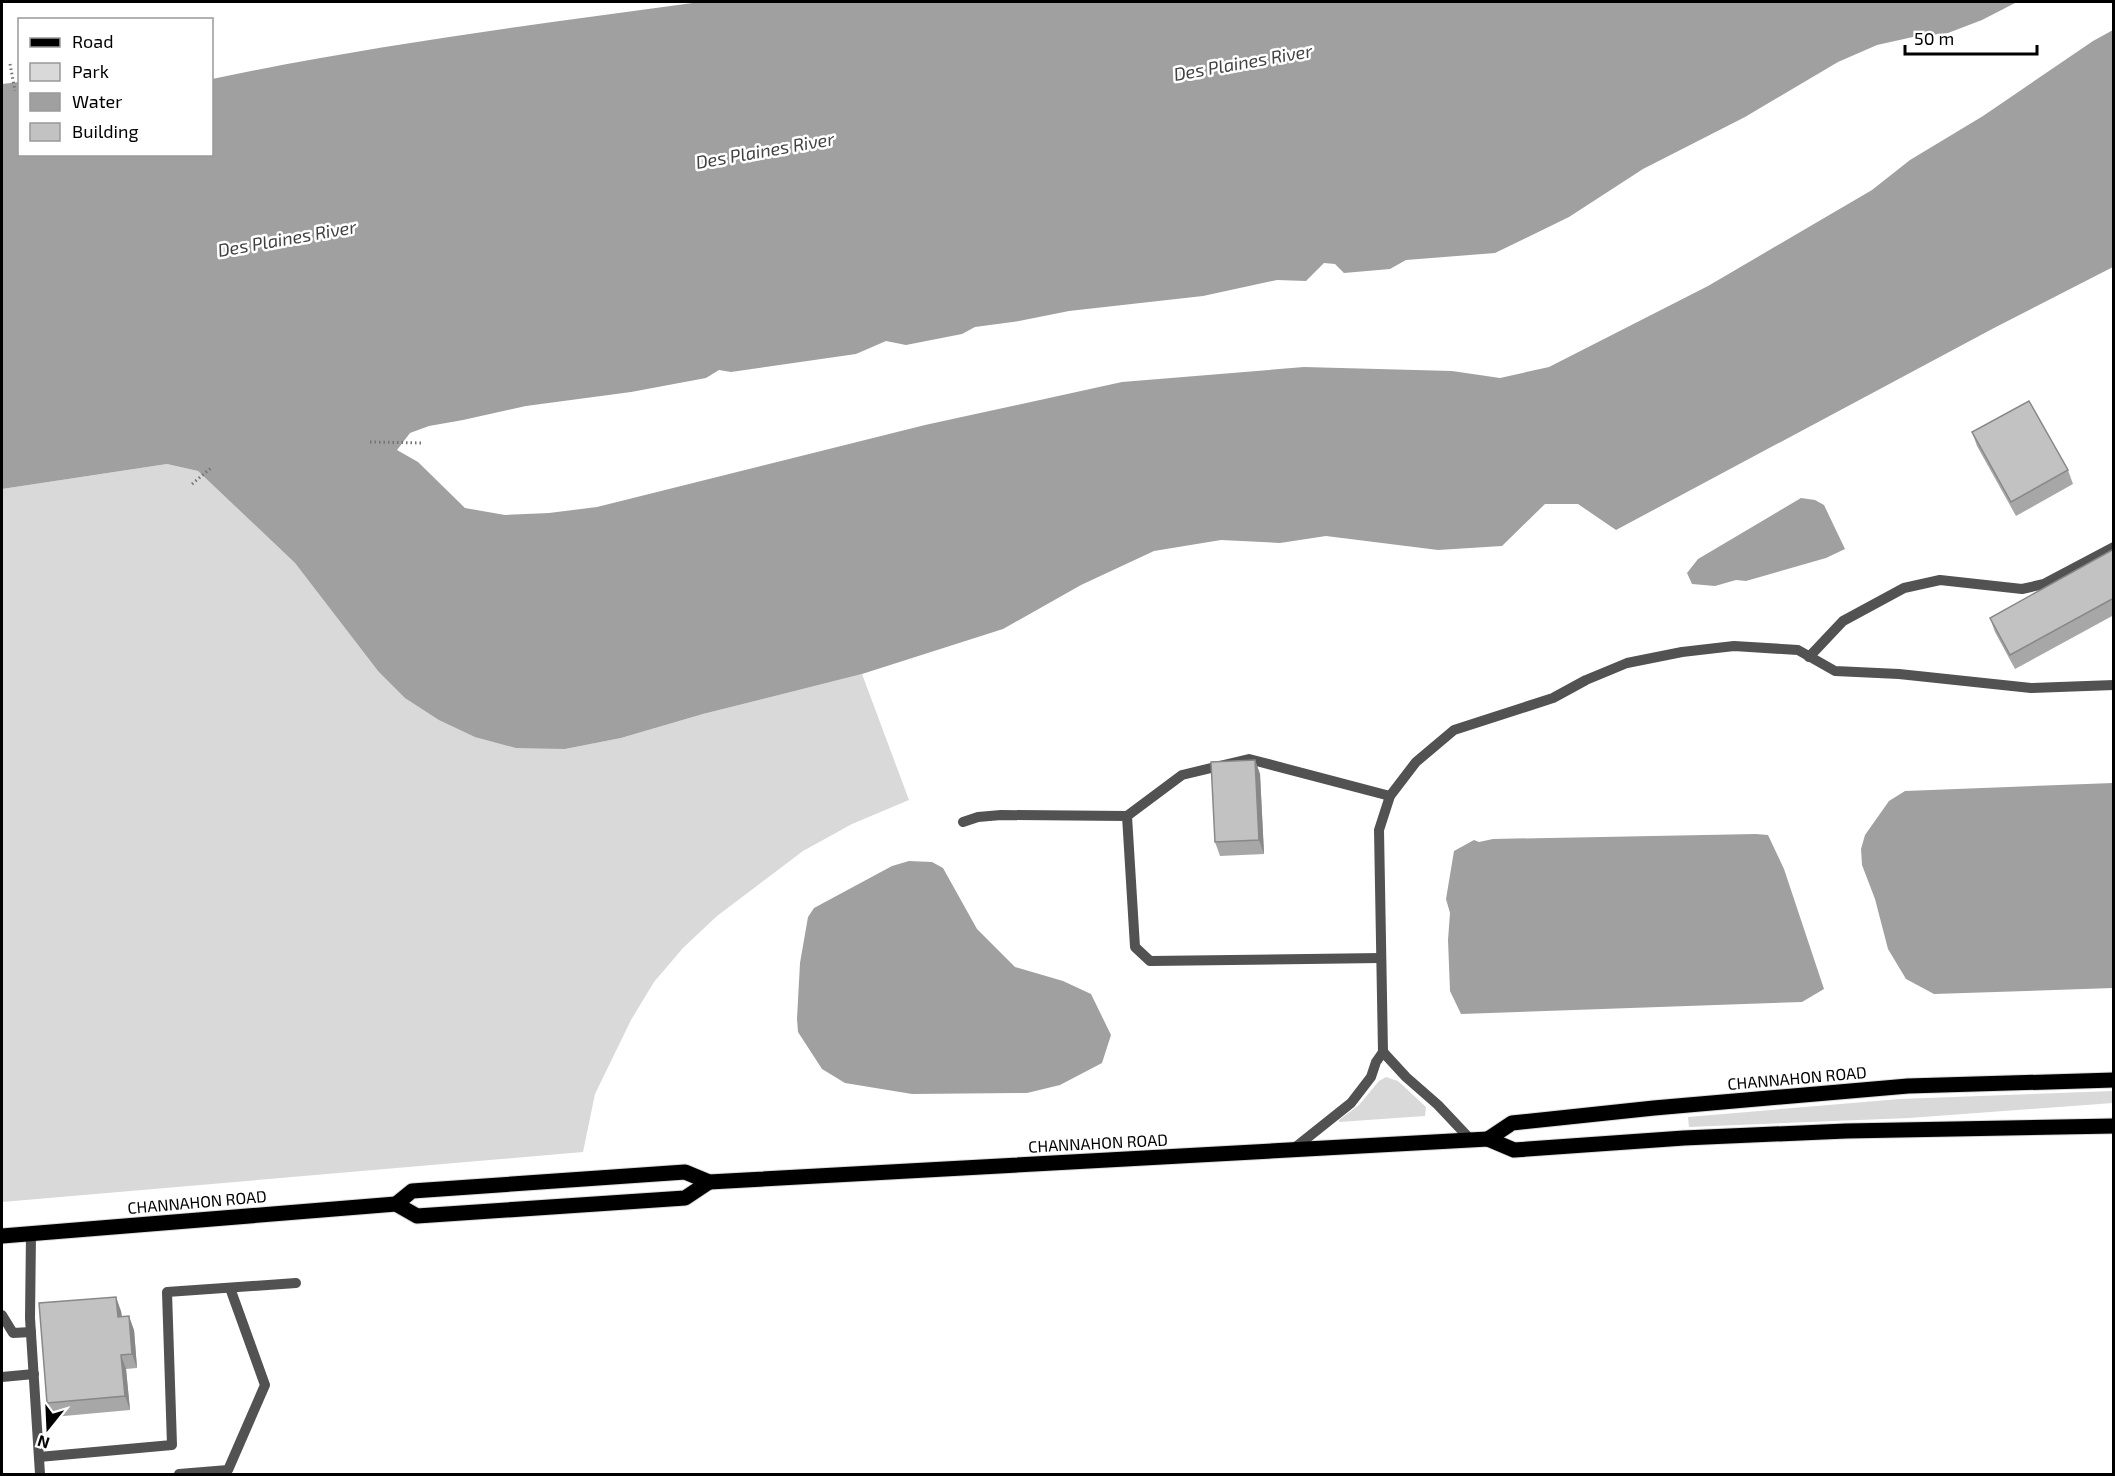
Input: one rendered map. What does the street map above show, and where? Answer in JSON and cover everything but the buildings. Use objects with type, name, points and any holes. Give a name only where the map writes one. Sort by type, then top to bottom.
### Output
[{"type":"main road","name":"CHANNAHON ROAD","points":[[1488,1139],[1512,1123],[1688,1105],[1908,1086],[2114,1080]]},
{"type":"main road","name":"CHANNAHON ROAD","points":[[2,1236],[396,1204],[412,1191],[685,1172],[709,1182],[1488,1139],[1515,1150],[1684,1138],[2114,1126]]},
{"type":"main road","name":"CHANNAHON ROAD","points":[[396,1204],[417,1216],[685,1198],[709,1182]]},
{"type":"lane","points":[[1809,657],[1843,621],[1904,588],[1940,580],[2022,589],[2044,584],[2114,547]]},
{"type":"lane","points":[[1291,1150],[1351,1103],[1371,1077],[1376,1062],[1383,1052],[1379,830],[1390,796],[1416,762],[1454,729],[1553,698],[1586,680],[1627,663],[1682,652],[1734,646],[1798,650],[1835,671],[1899,674],[2031,688],[2114,685]]},
{"type":"lane","points":[[963,822],[978,817],[1000,815],[1126,816],[1182,775],[1249,759],[1390,796]]},
{"type":"lane","points":[[1126,816],[1135,947],[1150,961],[1382,958]]},
{"type":"lane","points":[[1383,1052],[1406,1077],[1438,1105],[1470,1140]]},
{"type":"lane","points":[[31,1234],[31,1332],[40,1474]]},
{"type":"lane","points":[[39,1457],[172,1445],[167,1292],[296,1283]]},
{"type":"lane","points":[[179,1474],[228,1470],[265,1385],[230,1288]]},
{"type":"lane","points":[[2,1315],[13,1333],[31,1332]]},
{"type":"lane","points":[[2,1377],[34,1374]]},
{"type":"path","points":[[10,64],[15,91]]},
{"type":"path","points":[[370,442],[423,443]]},
{"type":"path","points":[[192,484],[211,468]]},
{"type":"green space","points":[[167,464],[198,471],[295,563],[378,671],[565,749],[621,738],[703,714],[862,674],[909,800],[852,824],[803,851],[717,916],[683,948],[654,982],[631,1020],[595,1094],[583,1152],[2,1202],[2,489]]},
{"type":"green space","points":[[1386,1077],[1398,1081],[1426,1107],[1425,1116],[1339,1122],[1359,1105],[1379,1081]]},
{"type":"green space","points":[[2113,1091],[2113,1103],[1909,1118],[1689,1127],[1688,1117],[1900,1099]]},
{"type":"water","name":"Des Plaines River","points":[[700,2],[2017,2],[1982,20],[1948,33],[1913,37],[1877,45],[1838,62],[1745,117],[1643,169],[1569,217],[1495,253],[1406,260],[1390,269],[1344,273],[1335,264],[1324,263],[1306,281],[1277,280],[1203,296],[1069,311],[975,327],[962,334],[906,345],[886,341],[856,354],[731,372],[719,370],[706,378],[631,392],[526,406],[429,426],[410,433],[397,450],[418,462],[465,508],[505,515],[549,513],[597,507],[925,425],[1122,382],[1304,367],[1452,371],[1500,378],[1549,367],[1708,286],[1872,190],[1910,160],[1983,116],[2093,41],[2113,30],[2113,267],[1616,530],[1578,504],[1545,504],[1502,546],[1438,550],[1326,536],[1280,543],[1221,540],[1154,551],[1081,585],[1003,629],[862,674],[703,714],[621,738],[565,749],[516,748],[475,737],[439,720],[405,698],[378,671],[295,563],[198,471],[167,464],[2,489],[2,84],[18,82],[18,156],[213,156],[213,79],[394,45]]},
{"type":"water","points":[[1801,498],[1815,500],[1824,505],[1845,549],[1826,558],[1746,581],[1736,580],[1715,586],[1692,584],[1687,573],[1698,559]]},
{"type":"water","points":[[2113,783],[2113,988],[1934,994],[1906,979],[1888,949],[1875,899],[1862,865],[1861,849],[1865,835],[1889,801],[1905,791]]},
{"type":"water","points":[[1768,835],[1784,869],[1824,989],[1802,1002],[1461,1014],[1450,991],[1448,940],[1450,913],[1446,899],[1454,851],[1474,840],[1479,842],[1493,839]]},
{"type":"water","points":[[909,861],[932,862],[943,868],[977,929],[1015,967],[1063,981],[1091,994],[1111,1035],[1102,1063],[1060,1085],[1027,1093],[912,1094],[845,1083],[822,1069],[798,1032],[800,963],[808,917],[814,908],[892,866]]}]
